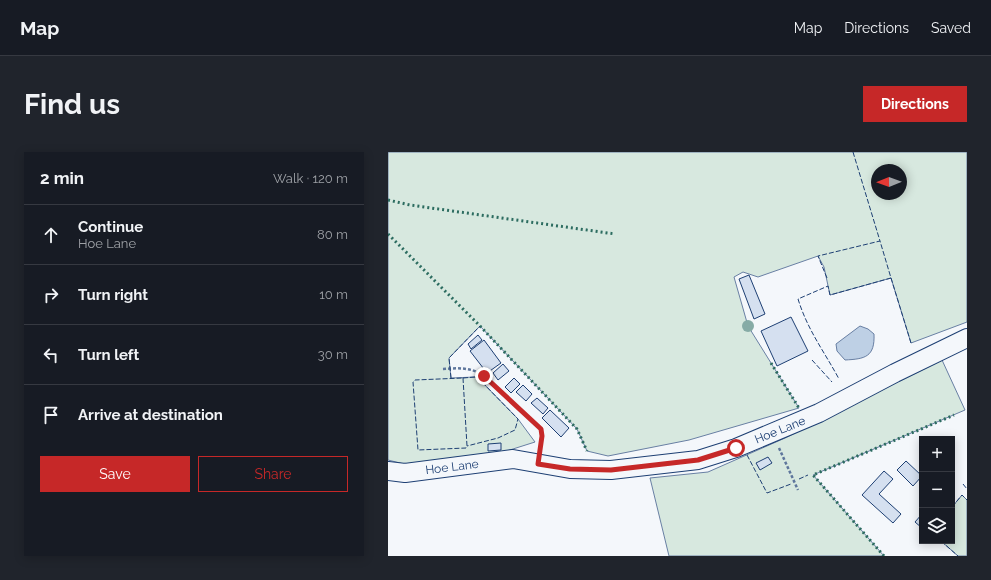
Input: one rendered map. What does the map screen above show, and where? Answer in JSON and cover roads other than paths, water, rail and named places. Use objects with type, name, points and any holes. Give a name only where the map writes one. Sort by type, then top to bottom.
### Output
[{"type":"street","name":"Hoe Lane","points":[[388,471],[405,473],[513,460],[570,469],[611,470],[698,460],[771,434],[819,413],[895,373],[967,338]]},
{"type":"water","points":[[860,326],[868,329],[874,334],[873,348],[871,352],[863,357],[845,360],[837,351],[836,344]]}]
